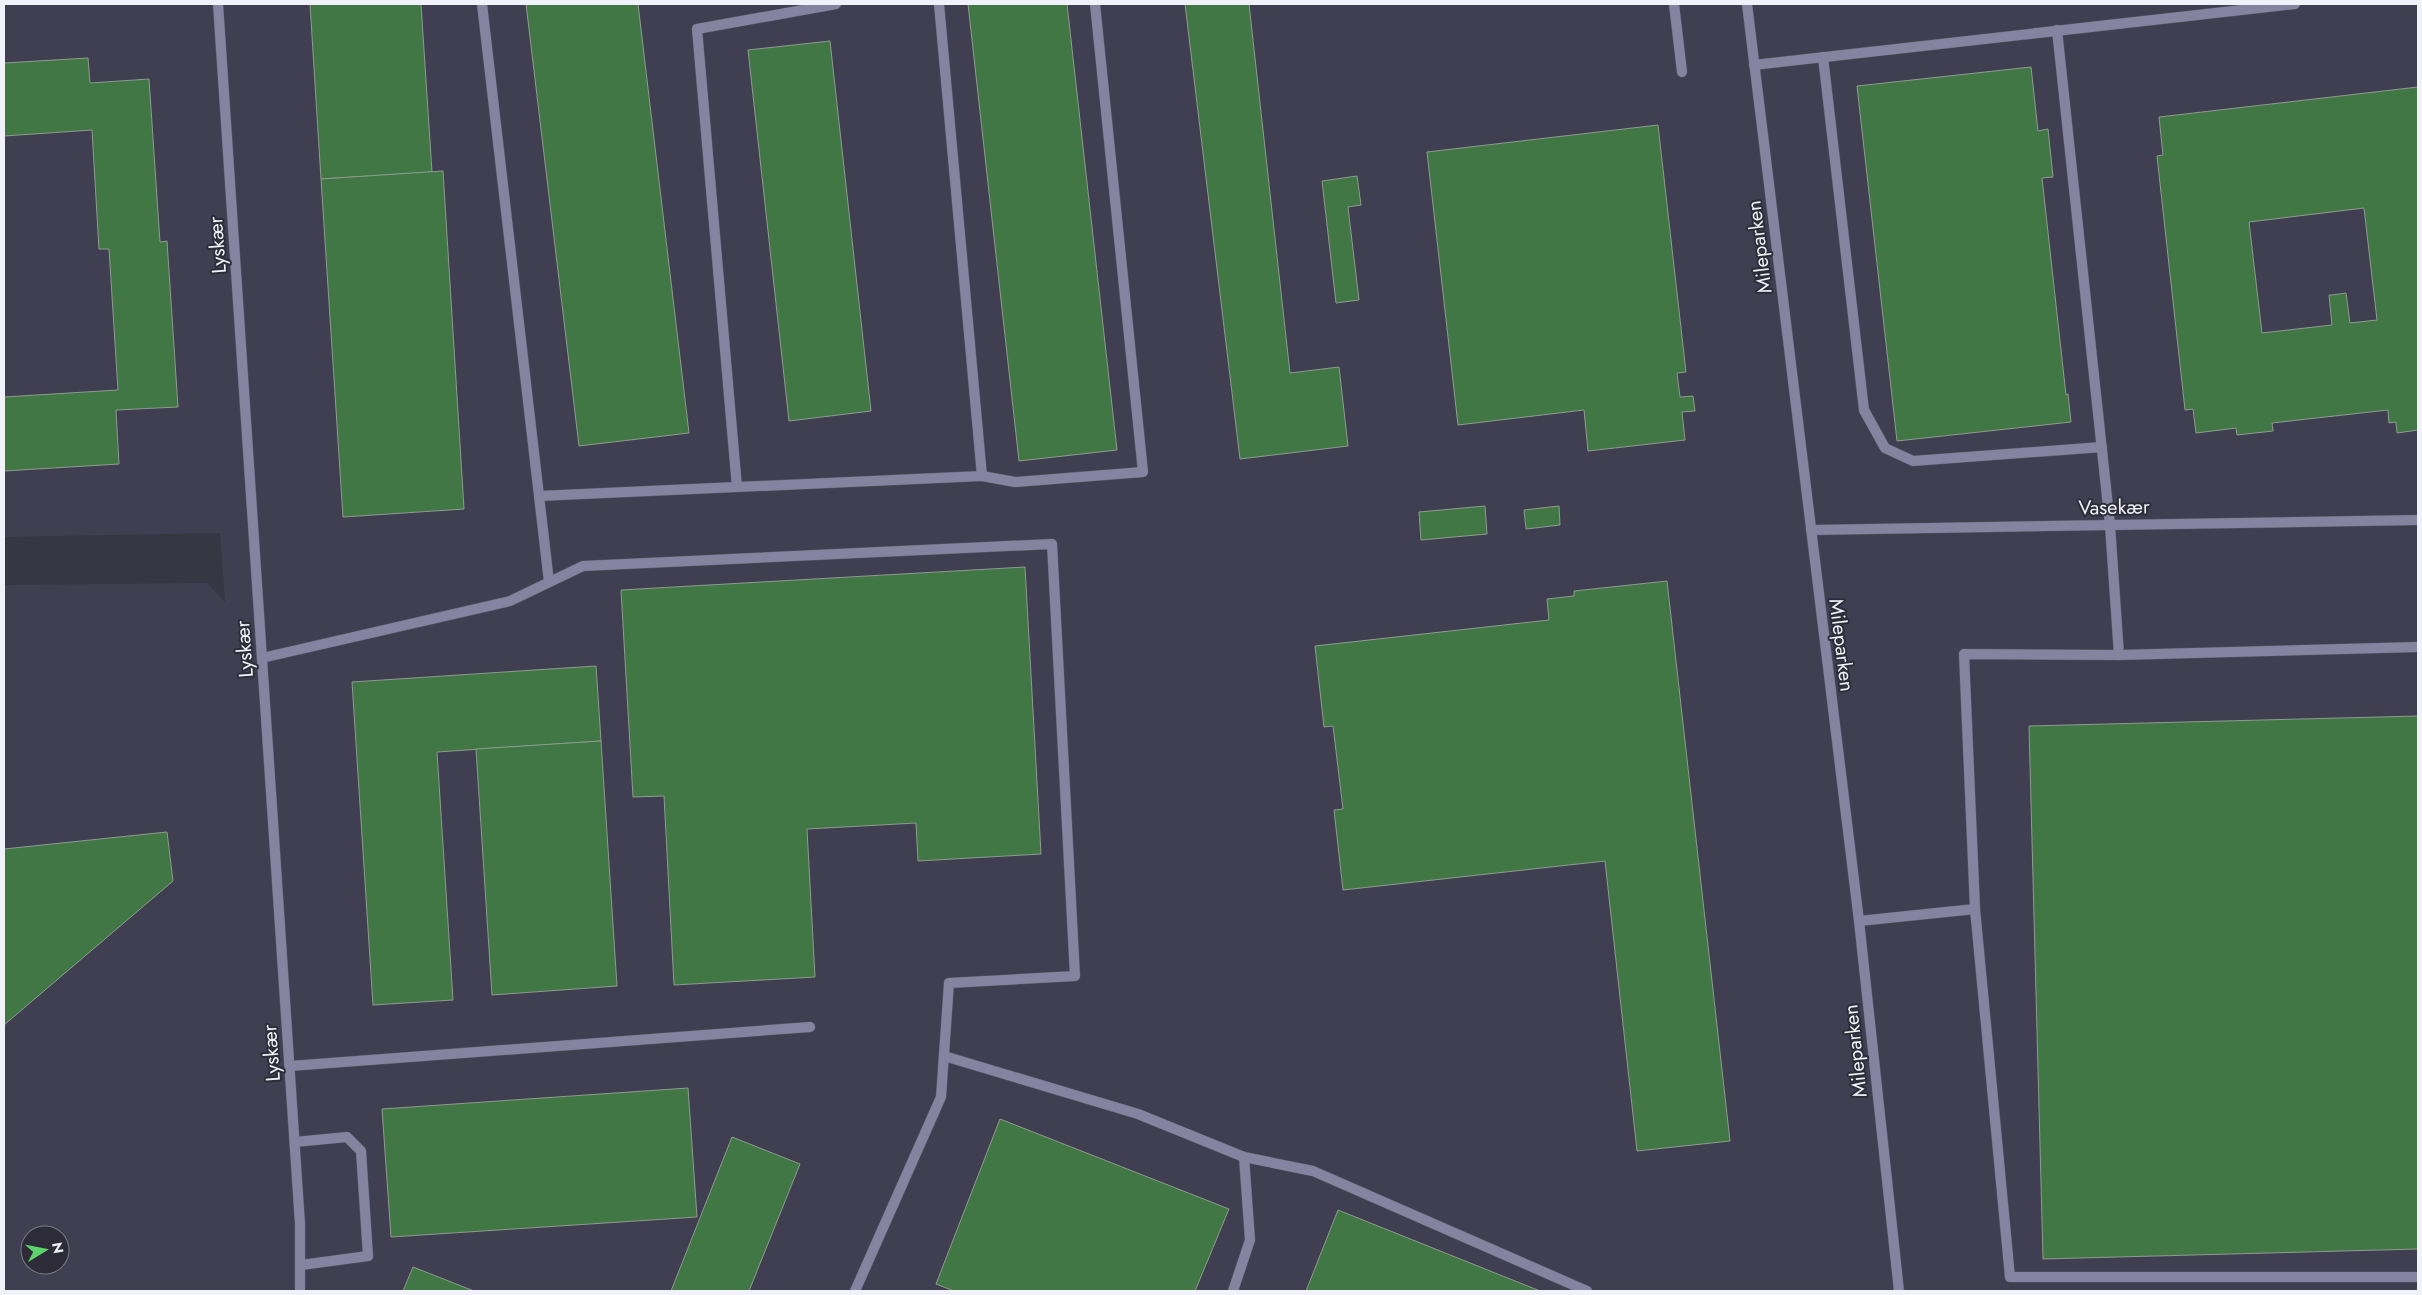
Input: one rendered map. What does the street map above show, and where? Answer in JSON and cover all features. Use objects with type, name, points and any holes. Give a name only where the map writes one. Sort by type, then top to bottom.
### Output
[{"type":"street","name":"Lyskær","points":[[218,4],[295,1142],[301,1265],[300,1291]]},
{"type":"street","points":[[482,4],[550,582]]},
{"type":"street","points":[[737,487],[697,29],[836,4]]},
{"type":"street","points":[[939,4],[982,476]]},
{"type":"street","points":[[539,496],[982,476],[1015,482],[1143,472],[1095,4]]},
{"type":"street","points":[[1674,4],[1682,72]]},
{"type":"street","name":"Mileparken","points":[[1747,4],[1859,921],[1899,1291]]},
{"type":"street","points":[[1754,65],[2295,4]]},
{"type":"street","points":[[2058,30],[2110,525],[2119,655]]},
{"type":"street","points":[[1823,57],[1864,410],[1885,448],[1913,460],[2102,447]]},
{"type":"street","name":"Vasekær","points":[[1811,530],[2418,520]]},
{"type":"street","points":[[262,658],[510,601],[584,566],[1052,544],[1075,976],[949,983],[941,1096],[855,1291]]},
{"type":"street","points":[[2418,647],[2119,655],[1964,654],[1975,909],[2010,1276],[2418,1277]]},
{"type":"street","points":[[1859,921],[1975,909]]},
{"type":"street","points":[[290,1066],[810,1027]]},
{"type":"street","points":[[944,1056],[1138,1114],[1244,1157],[1313,1171],[1587,1291]]},
{"type":"street","points":[[295,1142],[347,1137],[361,1151],[368,1256],[301,1265]]},
{"type":"street","points":[[1233,1291],[1250,1240],[1244,1157]]},
{"type":"shaded area","points":[[4,4],[2418,4],[2418,1291],[4,1291],[4,585],[207,583],[225,602],[220,533],[4,537]]},
{"type":"building","points":[[310,4],[421,4],[432,172],[321,179]]},
{"type":"building","points":[[526,4],[638,4],[689,433],[579,446]]},
{"type":"building","points":[[968,4],[1067,4],[1117,450],[1019,461]]},
{"type":"building","points":[[1185,4],[1249,4],[1290,373],[1339,367],[1348,446],[1240,459]]},
{"type":"building","points":[[830,41],[871,411],[789,421],[748,50]]},
{"type":"building","points":[[88,58],[90,83],[149,79],[160,242],[167,241],[178,407],[116,410],[119,464],[4,471],[4,397],[118,390],[109,249],[99,249],[92,130],[4,136],[4,63]]},
{"type":"building","points":[[2031,67],[2038,131],[2048,129],[2053,177],[2042,178],[2066,395],[2068,394],[2071,422],[1897,441],[1857,86]]},
{"type":"building","points":[[2418,87],[2418,430],[2397,433],[2396,422],[2389,423],[2388,410],[2272,423],[2273,431],[2237,435],[2236,428],[2196,433],[2193,409],[2185,410],[2157,156],[2163,155],[2159,117]],"holes":[[[2364,208],[2377,320],[2350,323],[2346,293],[2329,295],[2332,325],[2262,333],[2249,222]]]},
{"type":"building","points":[[1658,125],[1686,372],[1677,373],[1680,397],[1693,396],[1695,411],[1682,412],[1685,440],[1588,451],[1584,410],[1458,425],[1427,152]]},
{"type":"building","points":[[443,171],[464,509],[343,517],[321,179]]},
{"type":"building","points":[[1357,176],[1361,205],[1348,207],[1359,300],[1336,303],[1322,181]]},
{"type":"building","points":[[1485,506],[1487,534],[1421,540],[1419,512]]},
{"type":"building","points":[[1559,506],[1560,525],[1526,529],[1524,510]]},
{"type":"building","points":[[1025,567],[1041,854],[918,861],[916,823],[807,829],[815,977],[674,985],[664,796],[633,797],[621,590]]},
{"type":"building","points":[[1667,581],[1730,1141],[1637,1151],[1605,861],[1343,890],[1334,810],[1343,809],[1333,726],[1324,727],[1315,646],[1549,620],[1547,599],[1574,596],[1574,591]]},
{"type":"building","points":[[596,666],[601,741],[437,752],[453,1000],[373,1005],[352,682]]},
{"type":"building","points":[[2418,716],[2418,1249],[2043,1259],[2029,726]]},
{"type":"building","points":[[601,741],[617,986],[492,995],[476,749]]},
{"type":"building","points":[[167,832],[173,881],[4,1025],[4,849]]},
{"type":"building","points":[[688,1088],[697,1217],[391,1237],[382,1109]]},
{"type":"building","points":[[1000,1119],[1229,1209],[1195,1291],[954,1291],[936,1284]]},
{"type":"building","points":[[732,1137],[800,1164],[749,1291],[671,1291]]},
{"type":"building","points":[[1338,1210],[1540,1291],[1306,1291]]},
{"type":"building","points":[[413,1267],[474,1291],[403,1291]]}]
